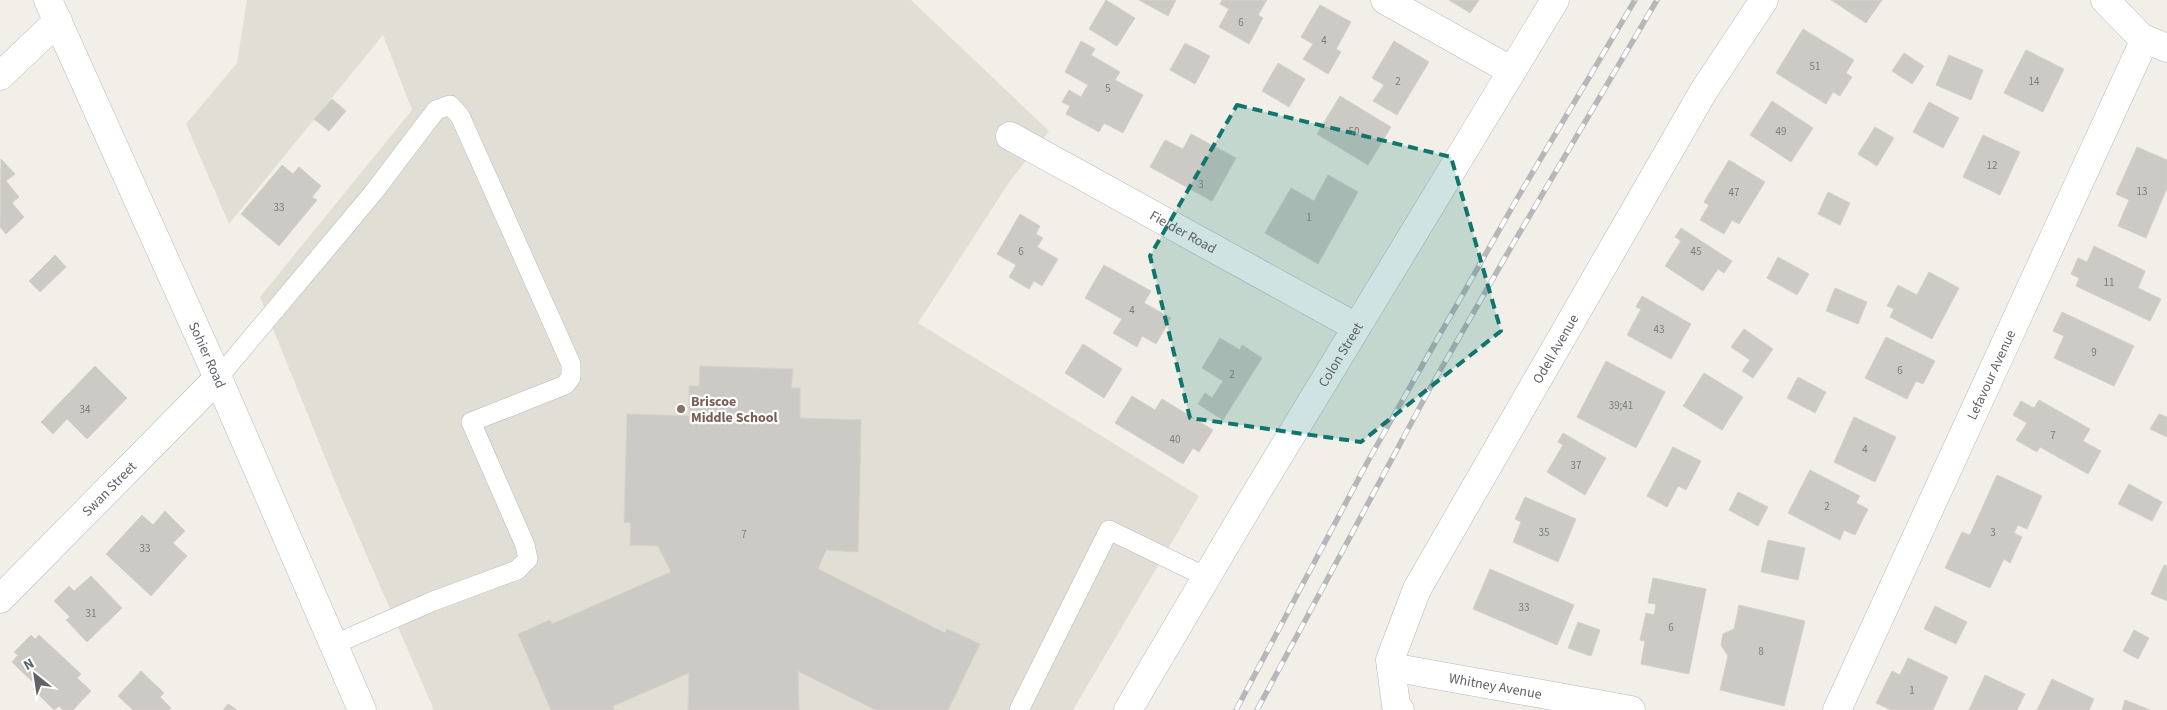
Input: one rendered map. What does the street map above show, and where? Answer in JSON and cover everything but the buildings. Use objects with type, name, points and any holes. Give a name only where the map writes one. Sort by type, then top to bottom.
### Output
[{"type":"street","points":[[1385,0],[1512,71]]},
{"type":"street","name":"Colon Street","points":[[1128,710],[1356,327],[1554,0]]},
{"type":"street","name":"Odell Avenue","points":[[1400,710],[1396,705],[1390,660],[1416,589],[1703,92],[1764,0]]},
{"type":"street","points":[[2105,0],[2156,44]]},
{"type":"street","points":[[0,76],[53,11]]},
{"type":"street","name":"Sohier Road","points":[[53,11],[218,378],[362,710]]},
{"type":"street","name":"Lefavour Avenue","points":[[1837,710],[2156,44]]},
{"type":"street","name":"Fielder Road","points":[[1010,136],[1356,327]]},
{"type":"street","name":"Swan Street","points":[[0,599],[218,378]]},
{"type":"street","name":"Whitney Avenue","points":[[1391,667],[1630,710]]},
{"type":"lane","points":[[218,378],[373,193],[436,110],[450,105],[460,116],[571,364],[571,377],[565,385],[471,422],[525,545],[528,559],[517,570],[431,602],[333,645]]},
{"type":"lane","points":[[1020,710],[1109,530],[1206,577]]},
{"type":"highlighted area","points":[[1237,105],[1451,157],[1501,331],[1361,442],[1190,418],[1150,256]]},
{"type":"shaded area","name":"Briscoe Middle School","points":[[247,0],[911,0],[1049,131],[1010,181],[918,323],[1199,496],[1073,710],[434,710],[340,494],[260,297],[412,110],[383,35],[229,224],[186,124],[237,63]]},
{"type":"railway","points":[[1236,710],[1368,461],[1518,197],[1635,0]]},
{"type":"railway","points":[[1257,710],[1429,390],[1657,0]]},
{"type":"place","name":"Briscoe Middle School","points":[[681,409]]}]
